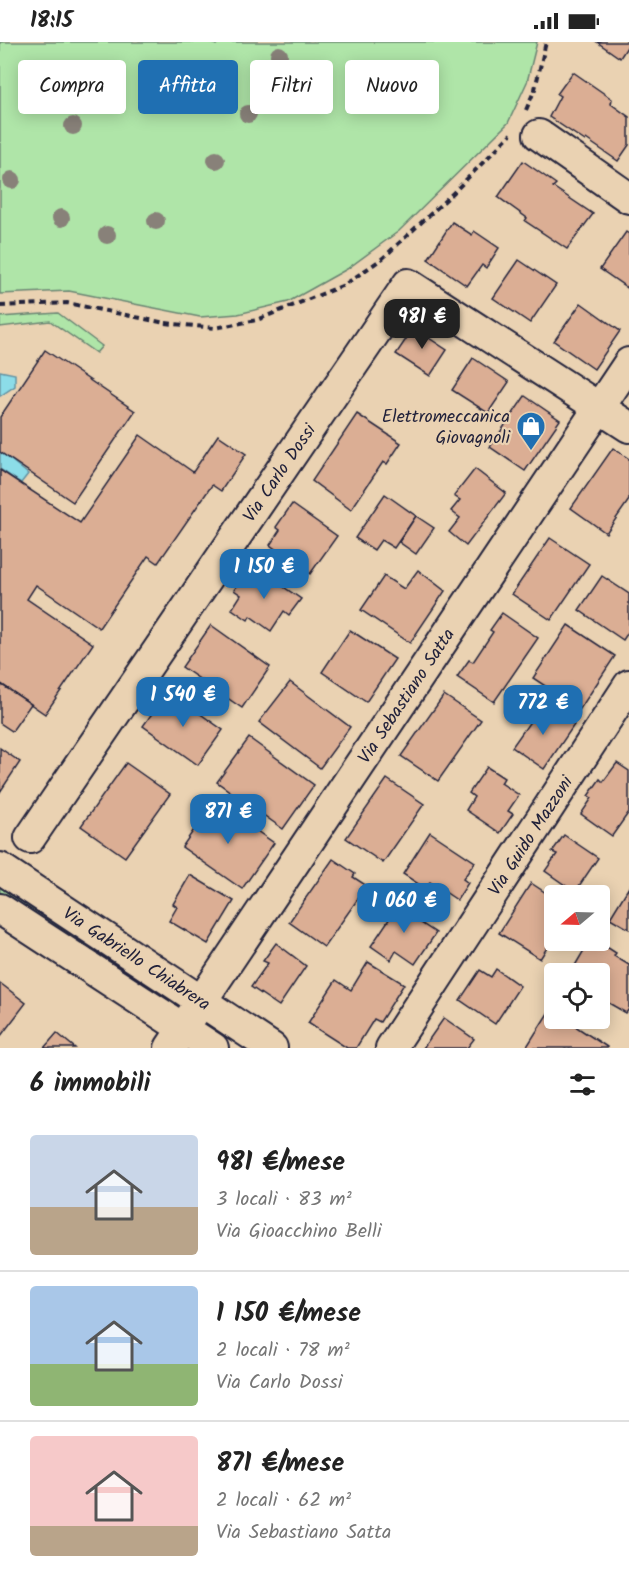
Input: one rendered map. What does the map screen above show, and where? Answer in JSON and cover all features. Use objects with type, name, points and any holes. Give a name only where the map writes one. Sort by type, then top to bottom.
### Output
[{"type":"street","points":[[527,126],[629,198]]},
{"type":"street","name":"Via Carlo Dossi","points":[[30,838],[408,284],[600,407]]},
{"type":"street","name":"Via Sebastiano Satta","points":[[177,1038],[629,363]]},
{"type":"street","points":[[600,407],[629,427]]},
{"type":"street","name":"Via Guido Mazzoni","points":[[391,1048],[629,685]]},
{"type":"street","name":"Via Gabriello Chiabrera","points":[[0,868],[273,1048]]},
{"type":"street","name":"Via Gabriello Chiabrera","points":[[0,909],[177,1038],[213,1048]]},
{"type":"path","points":[[0,306],[67,303],[165,323],[215,328],[257,320],[344,285],[383,258],[527,126],[546,42]]},
{"type":"green space","points":[[0,42],[211,42],[216,45],[219,42],[537,42],[527,82],[508,123],[399,231],[347,269],[288,302],[238,314],[200,317],[69,291],[0,294]]},
{"type":"green space","points":[[58,313],[102,346],[96,353],[50,321],[0,327],[0,317]]},
{"type":"green space","points":[[0,885],[169,996],[165,1001],[0,892]]},
{"type":"water","points":[[0,371],[15,374],[15,386],[0,396]]},
{"type":"water","points":[[0,451],[28,474],[21,483],[0,469]]},
{"type":"building","points":[[597,42],[629,42],[629,44],[620,58]]},
{"type":"building","points":[[573,72],[612,99],[611,104],[629,117],[629,145],[618,161],[549,117],[560,96],[557,94]]},
{"type":"building","points":[[523,161],[556,184],[553,187],[593,214],[567,249],[525,221],[527,218],[498,197]]},
{"type":"building","points":[[452,222],[472,235],[474,231],[499,248],[486,268],[482,265],[467,286],[428,259]]},
{"type":"building","points":[[626,232],[629,234],[629,289],[600,269]]},
{"type":"building","points":[[519,260],[556,285],[530,323],[493,298]]},
{"type":"building","points":[[581,303],[620,331],[594,369],[554,341]]},
{"type":"building","points":[[417,323],[432,333],[429,338],[447,350],[430,376],[396,354]]},
{"type":"building","points":[[45,350],[135,411],[73,502],[0,452],[0,417]]},
{"type":"building","points":[[473,358],[509,382],[488,413],[452,390]]},
{"type":"building","points":[[525,396],[560,420],[525,471],[490,447]]},
{"type":"building","points":[[357,414],[401,443],[387,464],[383,462],[351,510],[312,481]]},
{"type":"building","points":[[140,435],[193,472],[218,435],[246,454],[221,491],[212,485],[158,563],[148,556],[99,628],[36,585],[27,599],[93,644],[45,714],[0,683],[0,470],[80,523]]},
{"type":"building","points":[[613,448],[629,459],[629,500],[606,533],[571,508]]},
{"type":"building","points":[[475,469],[506,493],[466,546],[449,532],[460,518],[451,511],[460,500],[454,496]]},
{"type":"building","points":[[385,494],[416,516],[394,548],[381,540],[374,550],[355,538]]},
{"type":"building","points":[[292,504],[337,536],[310,574],[270,545],[280,530],[276,527]]},
{"type":"building","points":[[416,516],[434,528],[416,554],[399,542]]},
{"type":"building","points":[[550,538],[589,564],[551,620],[512,594]]},
{"type":"building","points":[[256,568],[301,599],[289,615],[284,611],[271,631],[250,616],[248,620],[232,609],[241,595],[234,590],[243,577],[248,580]]},
{"type":"building","points":[[418,570],[445,591],[410,643],[361,610],[384,576],[404,589]]},
{"type":"building","points":[[602,576],[629,594],[629,631],[623,640],[579,610]]},
{"type":"building","points":[[502,613],[538,638],[494,702],[457,677],[469,660],[473,662],[493,632],[490,630]]},
{"type":"building","points":[[211,625],[270,667],[242,708],[182,667]]},
{"type":"building","points":[[568,625],[615,656],[580,709],[533,678]]},
{"type":"building","points":[[350,630],[395,659],[366,702],[322,672]]},
{"type":"building","points":[[290,682],[350,727],[320,768],[259,722]]},
{"type":"building","points":[[2,685],[31,704],[12,731],[0,723]]},
{"type":"building","points":[[168,691],[223,730],[198,765],[143,726]]},
{"type":"building","points":[[444,695],[481,720],[438,781],[401,756]]},
{"type":"building","points":[[543,703],[574,725],[544,769],[512,747]]},
{"type":"building","points":[[249,738],[314,785],[283,829],[217,782]]},
{"type":"building","points":[[0,748],[20,762],[0,792]]},
{"type":"building","points":[[126,763],[170,794],[125,857],[81,826]]},
{"type":"building","points":[[617,763],[629,771],[629,812],[612,836],[581,814],[592,798],[588,796],[600,779],[603,782]]},
{"type":"building","points":[[487,767],[504,778],[501,783],[519,795],[508,811],[513,814],[500,833],[466,810],[474,797],[469,793]]},
{"type":"building","points":[[387,779],[424,804],[383,863],[346,838]]},
{"type":"building","points":[[214,801],[274,843],[242,889],[182,847]]},
{"type":"building","points":[[430,832],[475,862],[463,879],[468,883],[457,900],[430,882],[426,889],[403,874]]},
{"type":"building","points":[[564,835],[598,858],[580,885],[565,885],[545,871],[557,854],[552,852]]},
{"type":"building","points":[[333,859],[355,874],[353,877],[367,886],[324,947],[289,922]]},
{"type":"building","points":[[190,875],[234,901],[208,944],[169,921],[177,907],[173,904]]},
{"type":"building","points":[[531,883],[544,892],[545,951],[540,959],[499,933]]},
{"type":"building","points":[[629,887],[629,929],[610,918]]},
{"type":"building","points":[[402,900],[423,914],[418,921],[436,933],[415,964],[396,951],[391,960],[371,946]]},
{"type":"building","points":[[276,943],[306,966],[279,1006],[251,987],[268,963],[263,961]]},
{"type":"building","points":[[610,949],[616,953],[614,956],[629,965],[629,1009],[626,1013],[610,1004],[610,963],[576,963],[584,951],[610,951]]},
{"type":"building","points":[[368,962],[404,984],[380,1022],[374,1019],[356,1048],[347,1048],[308,1023],[336,980],[351,990]]},
{"type":"building","points":[[496,969],[520,986],[495,1024],[460,1000],[480,970],[491,977]]},
{"type":"building","points":[[0,983],[26,1003],[0,1037]]},
{"type":"building","points":[[444,1018],[474,1039],[467,1048],[423,1048]]},
{"type":"building","points":[[544,1020],[544,1029],[580,1029],[607,1047],[607,1048],[526,1048]]},
{"type":"building","points":[[57,1033],[75,1048],[44,1048]]},
{"type":"place","name":"Elettromeccanica Giovagnoli","points":[[531,452]]}]
